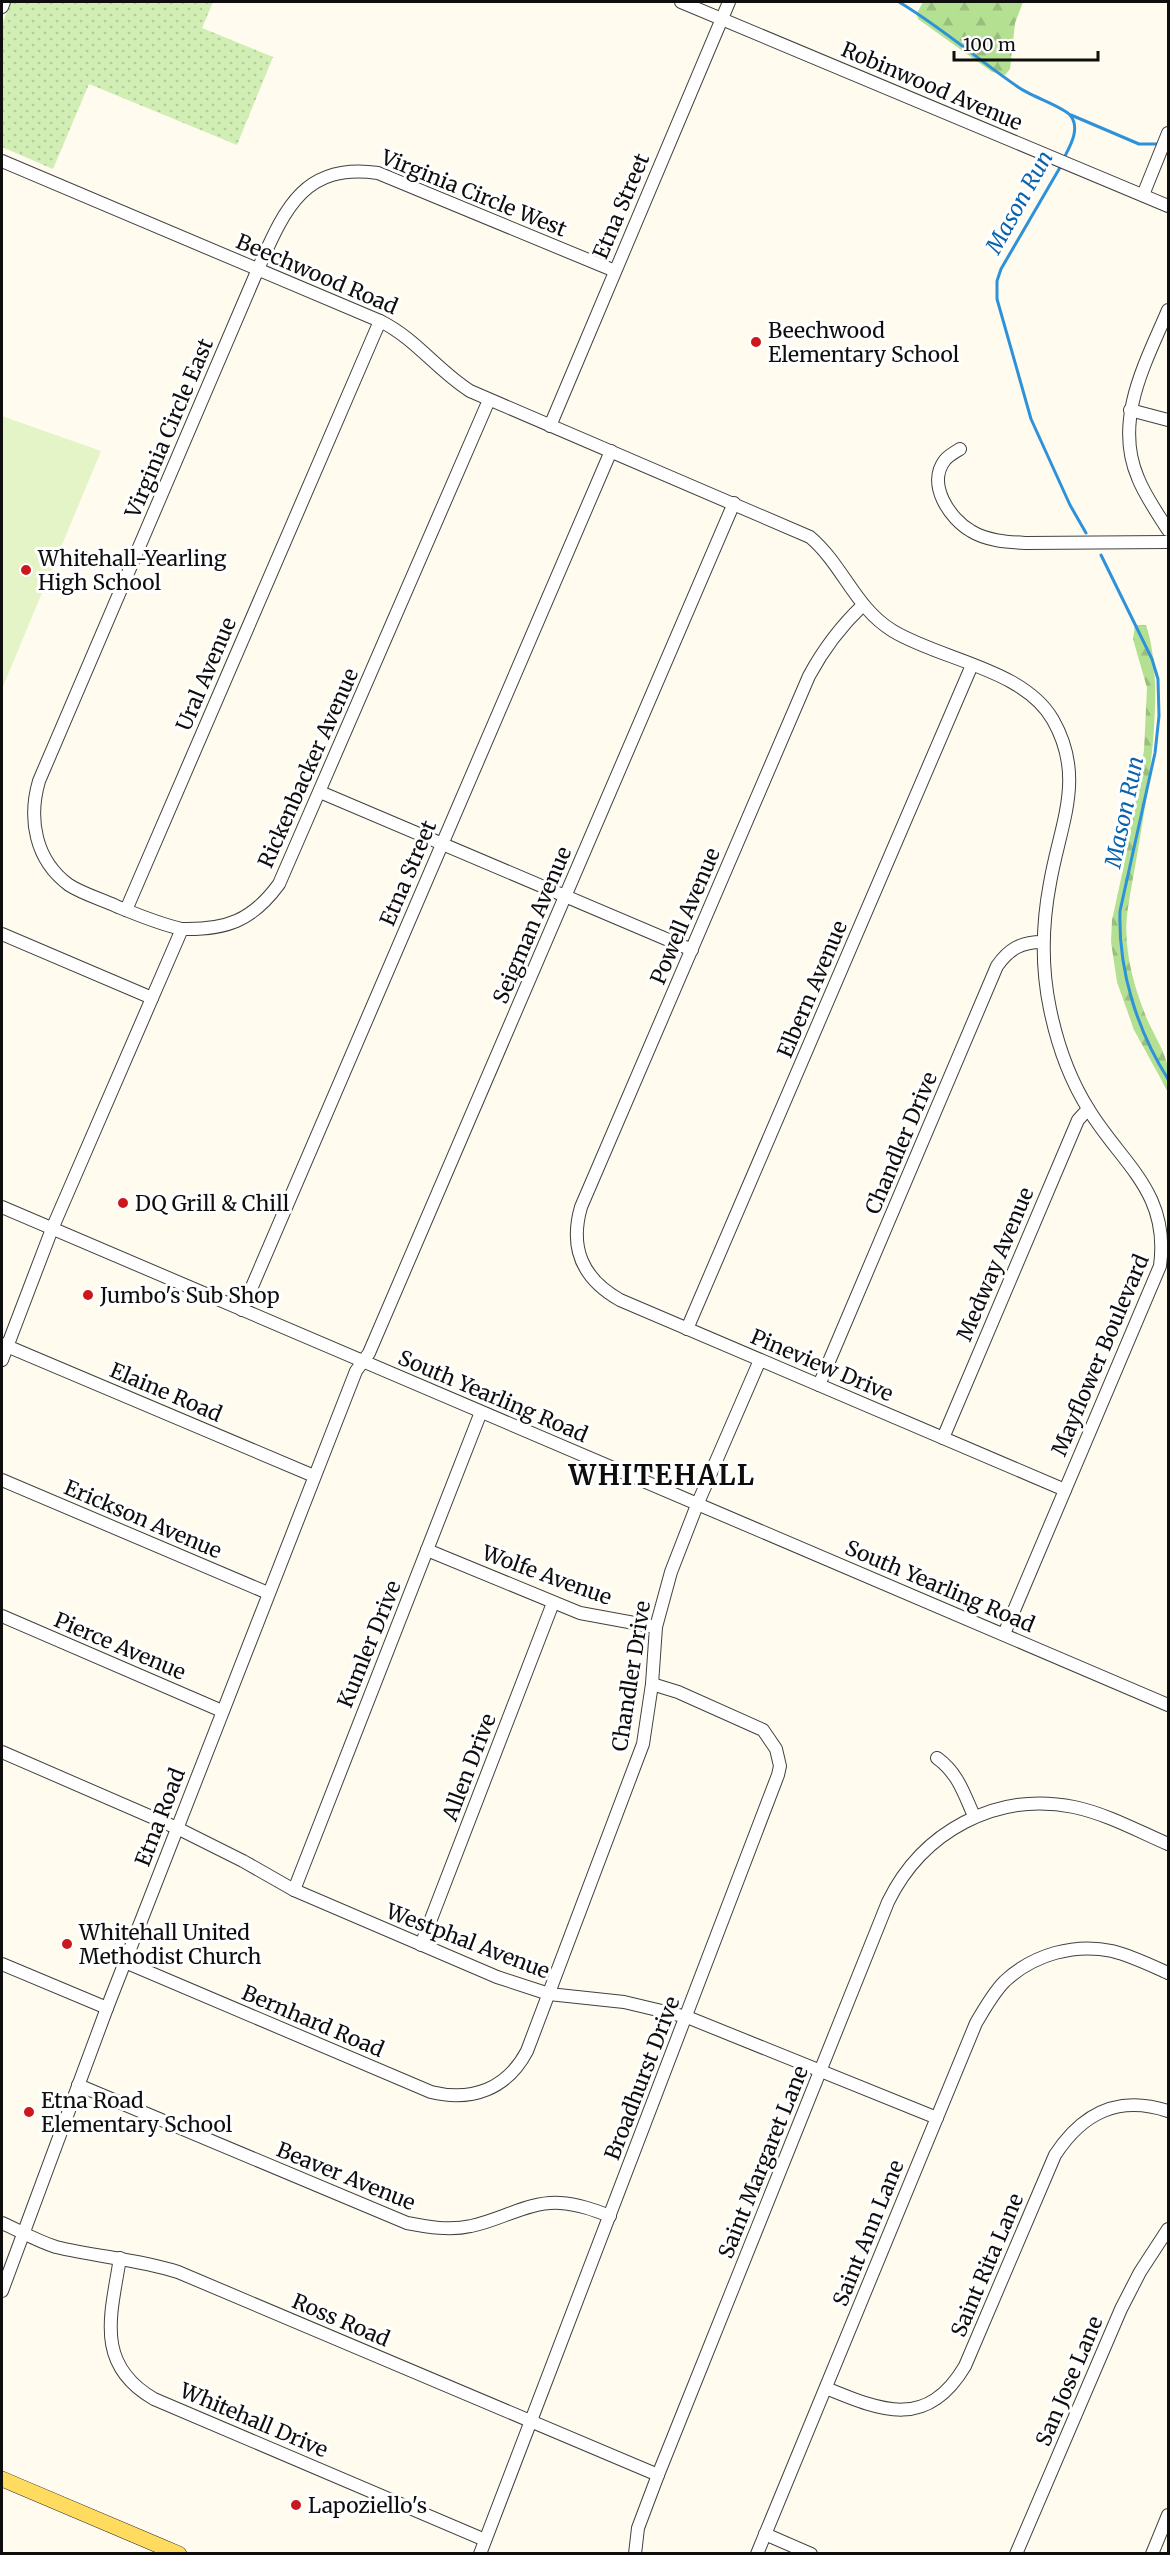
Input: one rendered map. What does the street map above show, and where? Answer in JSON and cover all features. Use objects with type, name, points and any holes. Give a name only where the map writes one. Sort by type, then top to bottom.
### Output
[{"type":"main road","points":[[2,2479],[179,2553]]},
{"type":"street","points":[[2,8],[4,2]]},
{"type":"street","name":"Robinwood Avenue","points":[[681,2],[1168,206]]},
{"type":"street","name":"Etna Street","points":[[550,426],[729,2]]},
{"type":"street","points":[[1143,195],[1168,133]]},
{"type":"street","name":"Beechwood Road","points":[[2,161],[380,321],[408,337],[451,379],[489,400],[734,503]]},
{"type":"street","name":"Virginia Circle West","points":[[258,269],[279,223],[299,194],[336,174],[369,171],[398,180],[615,271]]},
{"type":"street","name":"Virginia Circle East","points":[[182,929],[126,910],[69,885],[49,864],[41,851],[34,830],[34,797],[258,269]]},
{"type":"street","points":[[1168,310],[1137,385],[1130,410],[1129,444],[1137,477],[1168,530]]},
{"type":"street","name":"Ural Avenue","points":[[126,910],[380,321]]},
{"type":"street","name":"Rickenbacker Avenue","points":[[182,929],[208,930],[224,927],[249,915],[270,896],[285,872],[489,400]]},
{"type":"street","points":[[1130,410],[1168,420]]},
{"type":"street","points":[[960,449],[945,460],[938,477],[939,486],[947,508],[959,523],[973,532],[1007,542],[1026,543],[1168,542]]},
{"type":"street","name":"Etna Street","points":[[242,1310],[611,451]]},
{"type":"street","name":"Mayflower Boulevard","points":[[734,503],[810,537],[825,550],[863,606],[878,621],[895,632],[1022,689],[1036,700],[1053,720],[1070,761],[1070,792],[1050,880],[1042,942],[1050,1009],[1058,1040],[1088,1109],[1107,1137],[1154,1191],[1160,1204],[1166,1236],[1160,1266],[1004,1634]]},
{"type":"street","name":"Seigman Avenue","points":[[363,1362],[369,1353],[734,503]]},
{"type":"street","name":"Powell Avenue","points":[[580,1257],[576,1232],[581,1207],[809,676],[840,627],[863,606]]},
{"type":"street","name":"Elbern Avenue","points":[[687,1329],[972,665]]},
{"type":"street","points":[[320,792],[692,950]]},
{"type":"street","points":[[2,1360],[4,1345],[52,1229],[182,929]]},
{"type":"street","points":[[2,934],[152,998]]},
{"type":"street","name":"Chandler Drive","points":[[819,1385],[997,966],[1010,950],[1030,942],[1042,942]]},
{"type":"street","name":"Medway Avenue","points":[[943,1438],[1078,1120],[1088,1109]]},
{"type":"street","name":"South Yearling Road","points":[[2,1207],[1168,1705]]},
{"type":"street","name":"Pineview Drive","points":[[580,1257],[595,1283],[608,1293],[1065,1490]]},
{"type":"street","name":"Elaine Road","points":[[4,1345],[314,1476]]},
{"type":"street","name":"Chandler Drive","points":[[490,2090],[520,2063],[635,1772],[648,1721],[656,1628],[671,1572],[697,1504],[760,1360]]},
{"type":"street","name":"Etna Road","points":[[2,2291],[107,2008],[222,1711],[356,1371],[363,1362]]},
{"type":"street","name":"Kumler Drive","points":[[294,1890],[481,1412]]},
{"type":"street","name":"Erickson Avenue","points":[[2,1480],[268,1593]]},
{"type":"street","name":"Wolfe Avenue","points":[[427,1550],[553,1603],[604,1619],[656,1628]]},
{"type":"street","name":"Allen Drive","points":[[421,1946],[553,1603]]},
{"type":"street","name":"Pierce Avenue","points":[[2,1616],[222,1711]]},
{"type":"street","name":"Broadhurst Drive","points":[[480,2553],[775,1787],[780,1766],[776,1749],[763,1730],[688,1696],[652,1684]]},
{"type":"street","name":"Westphal Avenue","points":[[2,1752],[177,1828],[294,1890],[497,1977],[549,1994],[634,2004],[687,2017],[937,2118]]},
{"type":"street","points":[[937,1758],[949,1767],[957,1779],[974,1816]]},
{"type":"street","name":"Saint Margaret Lane","points":[[635,2553],[638,2528],[658,2475],[820,2070],[896,1885],[916,1858],[932,1843],[974,1816],[1021,1804],[1056,1804],[1098,1814],[1168,1844]]},
{"type":"street","name":"Saint Ann Lane","points":[[757,2553],[976,2023],[990,2000],[1006,1981],[1027,1966],[1049,1954],[1071,1949],[1112,1951],[1168,1973]]},
{"type":"street","name":"Bernhard Road","points":[[125,1962],[431,2092],[460,2097],[490,2090]]},
{"type":"street","points":[[2,1964],[107,2008]]},
{"type":"street","name":"Beaver Avenue","points":[[78,2085],[407,2223],[443,2229],[471,2227],[523,2208],[558,2202],[577,2205],[609,2216]]},
{"type":"street","name":"Saint Rita Lane","points":[[826,2388],[866,2405],[890,2410],[928,2403],[951,2387],[965,2366],[1055,2155],[1065,2140],[1088,2118],[1111,2108],[1135,2104],[1168,2111]]},
{"type":"street","name":"Ross Road","points":[[2,2223],[57,2247],[155,2265],[178,2272],[658,2475]]},
{"type":"street","name":"San Jose Lane","points":[[1016,2553],[1121,2309],[1140,2272],[1168,2229]]},
{"type":"street","name":"Whitehall Drive","points":[[120,2258],[110,2325],[110,2341],[121,2370],[141,2392],[485,2540]]},
{"type":"street","points":[[1152,2553],[1168,2515]]},
{"type":"street","points":[[765,2534],[811,2553]]},
{"type":"green space","points":[[11,2],[213,2],[202,28],[273,57],[237,145],[89,84],[53,169],[2,147],[2,24]]},
{"type":"green space","points":[[923,2],[1023,2],[1015,23],[1010,69],[1005,75],[992,72],[918,19],[917,13]]},
{"type":"green space","points":[[2,416],[101,451],[2,689]]},
{"type":"green space","points":[[1135,625],[1146,625],[1153,654],[1154,724],[1146,802],[1128,908],[1126,936],[1137,993],[1167,1063],[1168,1092],[1134,1030],[1117,982],[1111,942],[1112,920],[1126,856],[1144,750],[1147,688],[1133,639]]},
{"type":"waterway","name":"Mason Run","points":[[899,2],[1018,87],[1070,115],[1075,131],[1064,158]]},
{"type":"waterway","points":[[1071,115],[1139,144],[1159,144]]},
{"type":"waterway","name":"Mason Run","points":[[1062,164],[1001,269],[997,281],[997,299],[1031,419],[1070,505],[1086,533]]},
{"type":"waterway","name":"Mason Run","points":[[1101,555],[1152,659],[1158,679],[1159,716],[1155,753],[1120,911],[1120,933],[1122,955],[1132,999],[1147,1040],[1168,1079]]},
{"type":"place","name":"Beechwood Elementary School","points":[[756,342]]},
{"type":"place","name":"Whitehall-Yearling High School","points":[[26,570]]},
{"type":"place","name":"DQ Grill & Chill","points":[[123,1203]]},
{"type":"place","name":"Jumbo's Sub Shop","points":[[88,1295]]},
{"type":"place","name":"Whitehall United Methodist Church","points":[[67,1944]]},
{"type":"place","name":"Etna Road Elementary School","points":[[29,2112]]},
{"type":"place","name":"Lapoziello's","points":[[296,2505]]},
{"type":"district","name":"WHITEHALL","points":[[662,1475]]}]
